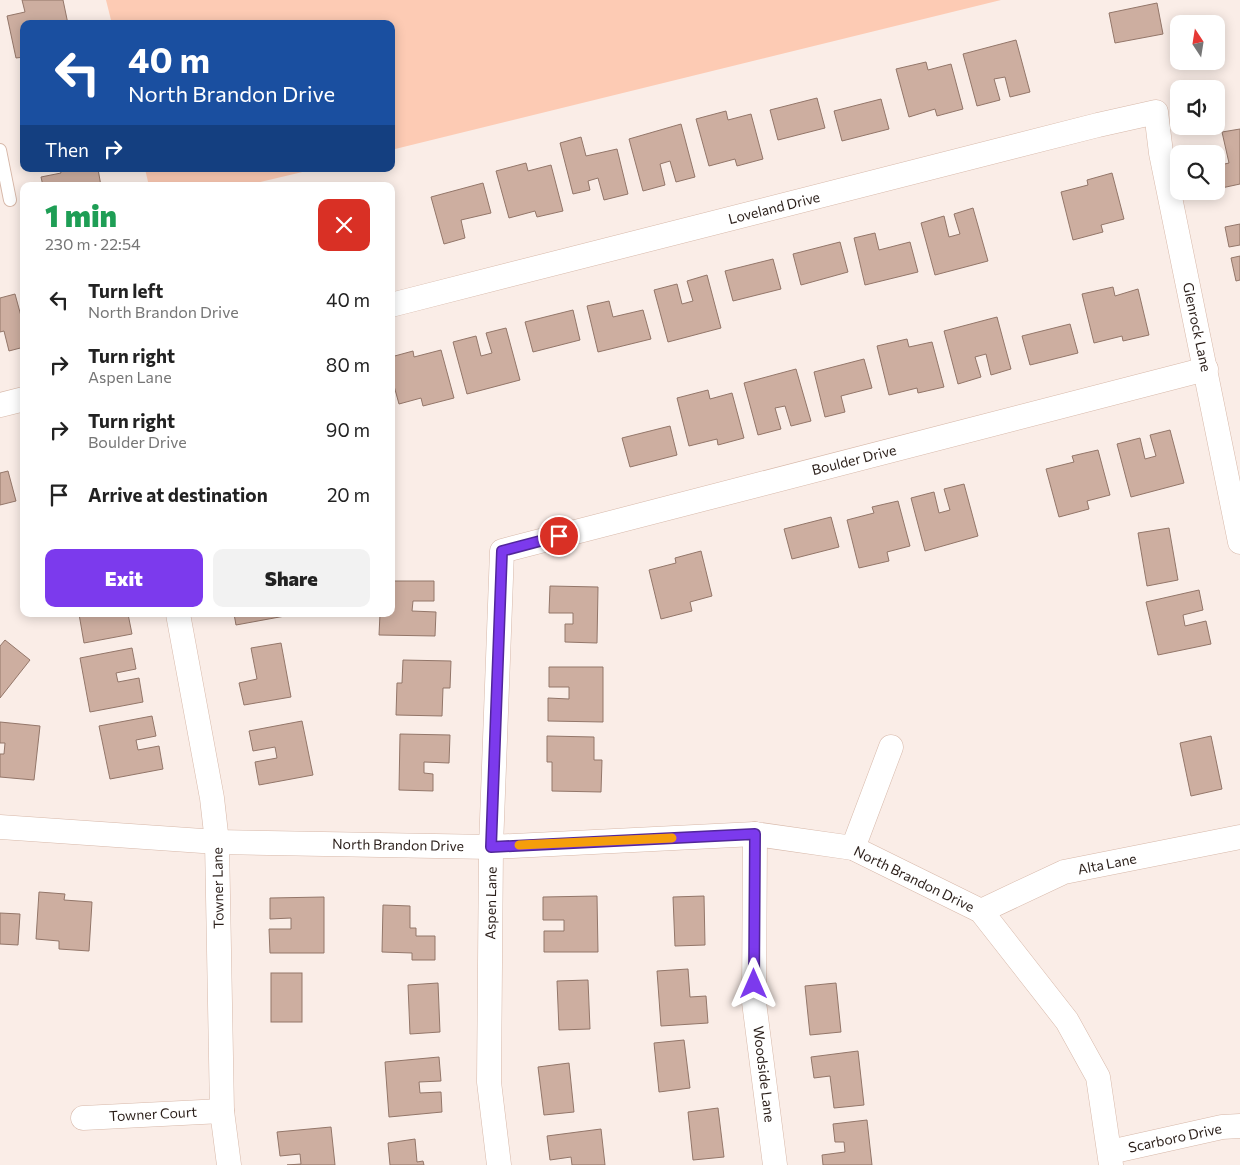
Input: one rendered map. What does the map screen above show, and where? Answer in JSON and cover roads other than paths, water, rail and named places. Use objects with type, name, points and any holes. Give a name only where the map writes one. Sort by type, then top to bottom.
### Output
[{"type":"street","name":"Loveland Drive","points":[[395,304],[1098,125],[1156,112]]},
{"type":"street","name":"Glenrock Lane","points":[[1156,112],[1161,153],[1240,542]]},
{"type":"street","name":"Boulder Drive","points":[[502,551],[1206,369]]},
{"type":"street","points":[[0,405],[20,400]]},
{"type":"street","name":"Aspen Lane","points":[[499,1165],[489,1082],[491,847],[502,551]]},
{"type":"street","name":"Towner Lane","points":[[179,617],[212,798],[217,842],[222,1111],[229,1165]]},
{"type":"street","points":[[853,848],[891,747]]},
{"type":"street","name":"North Brandon Drive","points":[[0,828],[217,842],[491,847],[755,834],[853,848],[981,912],[1067,1021],[1098,1078],[1111,1158]]},
{"type":"street","name":"Woodside Lane","points":[[755,834],[754,1002],[775,1165]]},
{"type":"street","name":"Alta Lane","points":[[981,912],[1064,872],[1240,837]]},
{"type":"street","name":"Towner Court","points":[[83,1118],[222,1111]]},
{"type":"street","name":"Scarboro Drive","points":[[1111,1158],[1222,1127],[1240,1126]]},
{"type":"lane","points":[[0,150],[10,200]]}]
